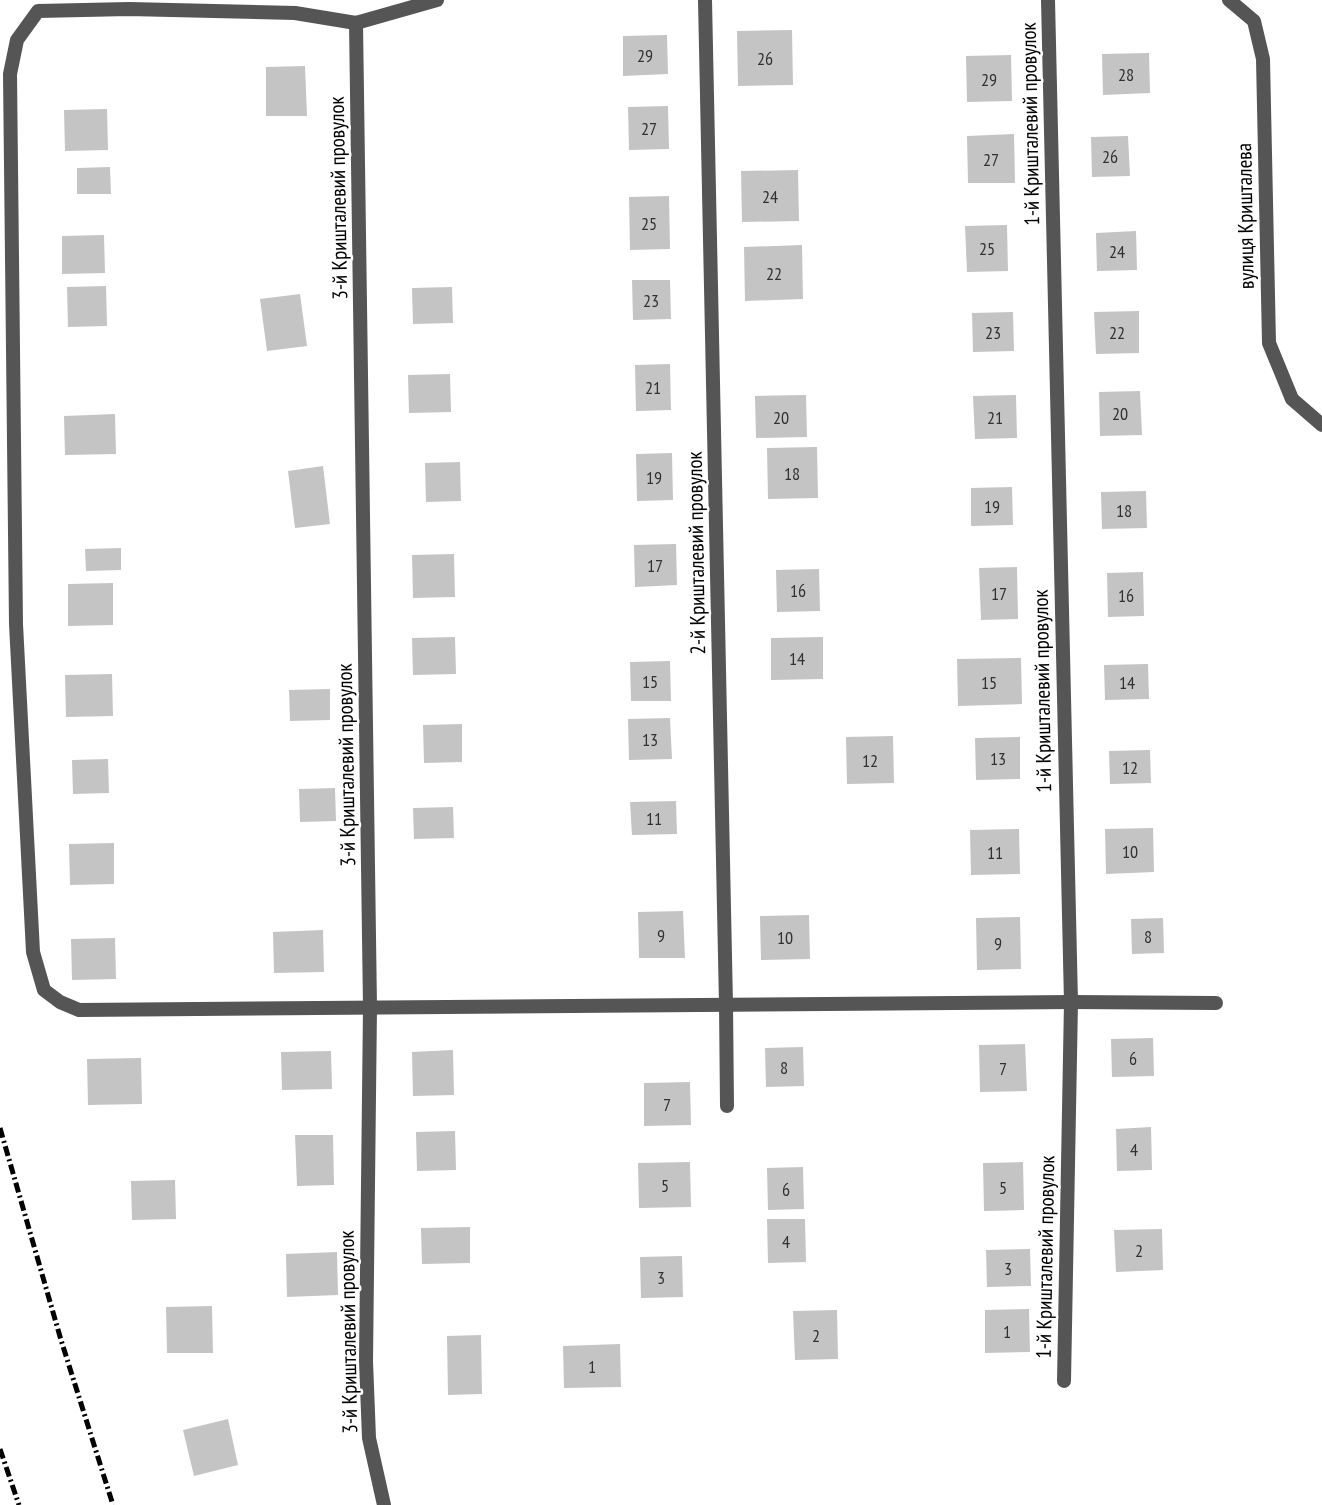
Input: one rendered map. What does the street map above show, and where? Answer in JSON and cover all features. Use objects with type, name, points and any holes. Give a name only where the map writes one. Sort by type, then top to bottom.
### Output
[{"type":"street","points":[[281,0],[295,13]]},
{"type":"street","points":[[437,0],[356,23],[295,13],[129,9],[38,11],[17,40],[10,74],[17,638],[33,952],[44,990],[60,1002],[79,1010],[1216,1003]]},
{"type":"street","name":"2-й Кришталевий провулок","points":[[705,0],[727,1106]]},
{"type":"street","name":"1-й Кришталевий провулок","points":[[1048,0],[1070,1002],[1064,1381]]},
{"type":"street","name":"вулиця Кришталева","points":[[1229,0],[1254,21],[1263,59],[1269,343],[1292,399],[1322,425]]},
{"type":"street","name":"3-й Кришталевий провулок","points":[[356,23],[370,1007],[366,1361],[369,1438],[384,1505]]},
{"type":"building","points":[[792,30],[793,85],[738,86],[737,31]]},
{"type":"building","points":[[667,35],[668,74],[623,76],[623,36]]},
{"type":"building","points":[[1149,53],[1150,93],[1103,95],[1102,54]]},
{"type":"building","points":[[1011,55],[1012,101],[967,102],[966,56]]},
{"type":"building","points":[[305,66],[307,116],[266,116],[266,67]]},
{"type":"building","points":[[668,106],[669,149],[629,150],[628,107]]},
{"type":"building","points":[[107,109],[108,150],[65,151],[64,110]]},
{"type":"building","points":[[1014,134],[1015,183],[968,183],[967,136]]},
{"type":"building","points":[[1128,136],[1130,176],[1092,177],[1091,137]]},
{"type":"building","points":[[110,167],[111,194],[77,194],[77,168]]},
{"type":"building","points":[[798,170],[799,221],[742,222],[741,171]]},
{"type":"building","points":[[669,196],[670,249],[630,250],[629,197]]},
{"type":"building","points":[[1007,225],[1008,271],[967,272],[965,226]]},
{"type":"building","points":[[1136,231],[1137,270],[1097,271],[1096,233]]},
{"type":"building","points":[[104,235],[105,273],[62,274],[62,236]]},
{"type":"building","points":[[802,245],[803,299],[745,301],[744,247]]},
{"type":"building","points":[[632,280],[670,280],[671,319],[633,320]]},
{"type":"building","points":[[106,286],[107,326],[68,327],[67,287]]},
{"type":"building","points":[[452,287],[453,323],[413,324],[412,288]]},
{"type":"building","points":[[300,294],[307,346],[267,351],[260,299]]},
{"type":"building","points":[[1139,311],[1139,353],[1096,354],[1094,312]]},
{"type":"building","points":[[1013,312],[1014,351],[973,352],[972,313]]},
{"type":"building","points":[[670,364],[671,410],[636,411],[635,365]]},
{"type":"building","points":[[450,374],[451,412],[409,413],[408,375]]},
{"type":"building","points":[[1140,391],[1142,435],[1100,436],[1099,392]]},
{"type":"building","points":[[806,395],[807,437],[756,438],[755,396]]},
{"type":"building","points":[[1016,395],[1017,438],[975,439],[973,396]]},
{"type":"building","points":[[115,414],[116,454],[65,455],[64,416]]},
{"type":"building","points":[[817,447],[818,498],[768,499],[767,448]]},
{"type":"building","points":[[672,453],[673,500],[637,501],[636,454]]},
{"type":"building","points":[[460,462],[461,501],[426,502],[425,463]]},
{"type":"building","points":[[323,466],[330,524],[295,528],[288,471]]},
{"type":"building","points":[[1012,487],[1013,525],[971,526],[971,488]]},
{"type":"building","points":[[1146,491],[1147,528],[1102,529],[1101,492]]},
{"type":"building","points":[[676,544],[677,585],[635,587],[634,545]]},
{"type":"building","points":[[121,548],[121,570],[86,571],[85,549]]},
{"type":"building","points":[[454,554],[455,597],[413,598],[412,555]]},
{"type":"building","points":[[1017,567],[1018,619],[981,620],[979,568]]},
{"type":"building","points":[[819,569],[820,611],[777,612],[776,570]]},
{"type":"building","points":[[1143,572],[1144,616],[1108,617],[1107,573]]},
{"type":"building","points":[[113,583],[113,625],[68,626],[68,584]]},
{"type":"building","points":[[455,637],[456,674],[413,675],[412,638]]},
{"type":"building","points":[[823,637],[823,679],[771,680],[771,638]]},
{"type":"building","points":[[1021,658],[1022,704],[958,706],[957,659]]},
{"type":"building","points":[[670,661],[671,701],[631,701],[630,662]]},
{"type":"building","points":[[1148,664],[1149,699],[1105,700],[1104,665]]},
{"type":"building","points":[[112,674],[113,716],[66,717],[65,675]]},
{"type":"building","points":[[330,689],[330,720],[290,721],[289,690]]},
{"type":"building","points":[[670,718],[672,759],[629,760],[628,719]]},
{"type":"building","points":[[462,724],[462,762],[424,763],[423,725]]},
{"type":"building","points":[[893,736],[894,783],[847,784],[846,737]]},
{"type":"building","points":[[1020,737],[1020,779],[976,780],[975,738]]},
{"type":"building","points":[[1150,750],[1151,783],[1110,784],[1109,751]]},
{"type":"building","points":[[108,759],[109,793],[73,794],[72,760]]},
{"type":"building","points":[[335,788],[336,821],[300,822],[299,789]]},
{"type":"building","points":[[676,801],[677,834],[632,835],[630,802]]},
{"type":"building","points":[[453,807],[454,838],[414,839],[413,808]]},
{"type":"building","points":[[1153,828],[1154,872],[1106,874],[1105,829]]},
{"type":"building","points":[[1019,829],[1020,874],[971,875],[970,830]]},
{"type":"building","points":[[114,843],[114,884],[70,885],[69,844]]},
{"type":"building","points":[[683,911],[685,958],[639,958],[638,912]]},
{"type":"building","points":[[809,915],[810,959],[761,960],[760,916]]},
{"type":"building","points":[[1020,917],[1021,969],[977,970],[976,918]]},
{"type":"building","points":[[1163,918],[1164,953],[1132,954],[1131,919]]},
{"type":"building","points":[[323,930],[324,972],[274,973],[273,932]]},
{"type":"building","points":[[115,938],[116,979],[72,980],[71,939]]},
{"type":"building","points":[[1153,1038],[1154,1076],[1112,1077],[1111,1039]]},
{"type":"building","points":[[1025,1044],[1027,1091],[980,1092],[979,1045]]},
{"type":"building","points":[[803,1047],[804,1086],[766,1087],[765,1048]]},
{"type":"building","points":[[453,1050],[454,1095],[413,1096],[412,1052]]},
{"type":"building","points":[[331,1051],[332,1089],[282,1090],[281,1052]]},
{"type":"building","points":[[141,1058],[142,1104],[88,1105],[87,1059]]},
{"type":"building","points":[[690,1082],[691,1125],[644,1126],[644,1083]]},
{"type":"building","points":[[1151,1127],[1152,1170],[1117,1171],[1116,1129]]},
{"type":"building","points":[[455,1131],[456,1170],[417,1171],[416,1132]]},
{"type":"building","points":[[295,1135],[333,1135],[334,1185],[297,1186]]},
{"type":"building","points":[[690,1162],[691,1207],[639,1208],[638,1163]]},
{"type":"building","points":[[1023,1162],[1024,1210],[984,1211],[983,1163]]},
{"type":"building","points":[[803,1167],[804,1209],[768,1210],[767,1168]]},
{"type":"building","points":[[175,1180],[176,1219],[132,1220],[131,1181]]},
{"type":"building","points":[[767,1219],[805,1219],[806,1262],[768,1263]]},
{"type":"building","points":[[470,1227],[470,1263],[422,1264],[421,1228]]},
{"type":"building","points":[[1162,1229],[1163,1270],[1116,1272],[1114,1230]]},
{"type":"building","points":[[1030,1249],[1031,1286],[987,1287],[986,1250]]},
{"type":"building","points":[[337,1252],[338,1295],[287,1297],[286,1254]]},
{"type":"building","points":[[682,1256],[683,1297],[641,1298],[640,1257]]},
{"type":"building","points":[[212,1306],[213,1353],[167,1353],[166,1307]]},
{"type":"building","points":[[1029,1309],[1030,1352],[985,1353],[985,1310]]},
{"type":"building","points":[[837,1310],[838,1359],[795,1360],[793,1311]]},
{"type":"building","points":[[481,1335],[482,1394],[448,1395],[447,1336]]},
{"type":"building","points":[[620,1344],[621,1387],[564,1388],[563,1346]]},
{"type":"building","points":[[228,1419],[238,1465],[194,1476],[183,1430]]},
{"type":"railway","points":[[0,1128],[61,1340],[113,1505]]},
{"type":"railway","points":[[0,1449],[19,1505]]}]
